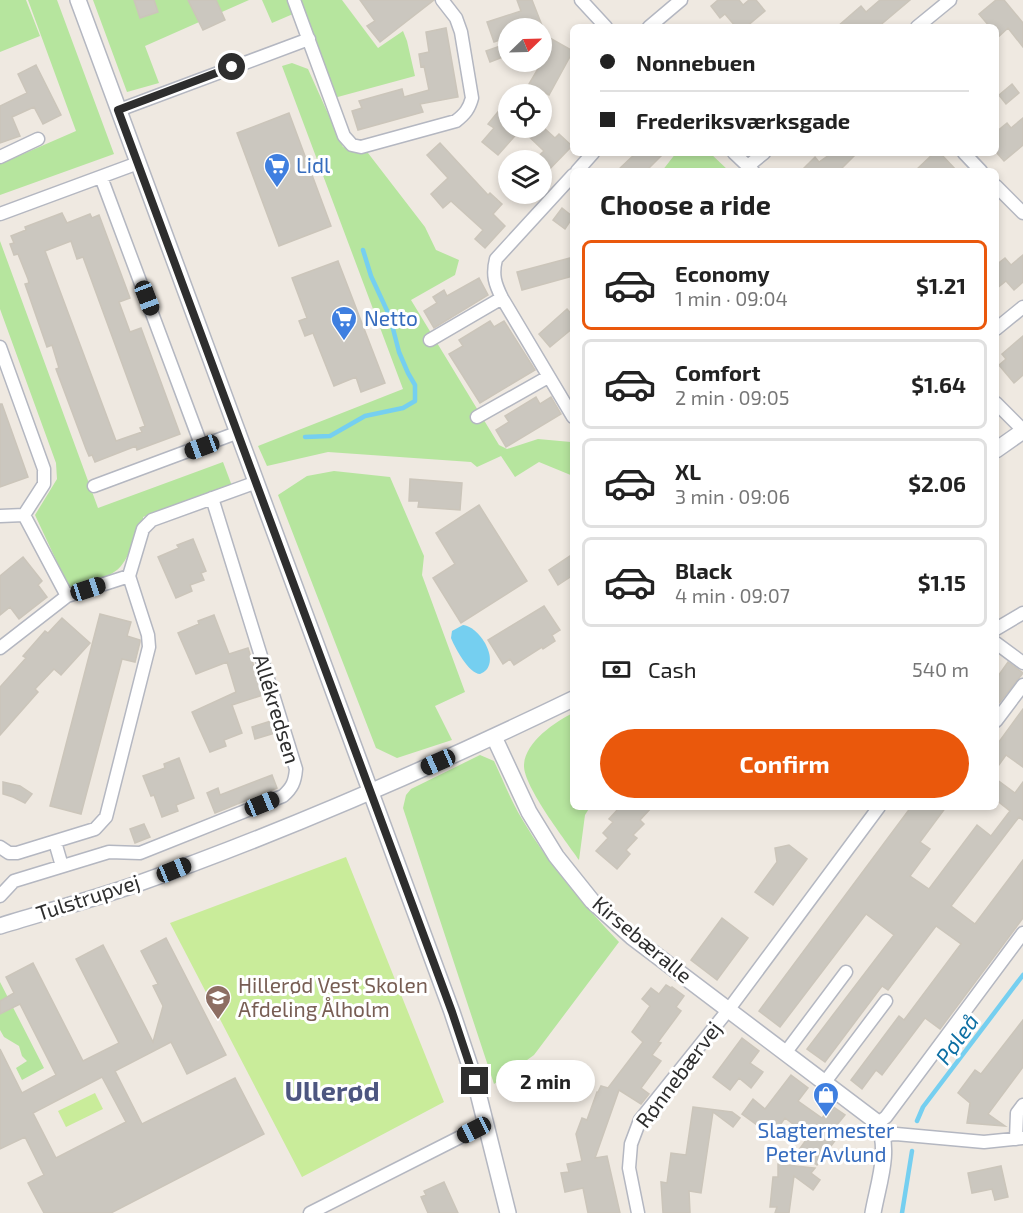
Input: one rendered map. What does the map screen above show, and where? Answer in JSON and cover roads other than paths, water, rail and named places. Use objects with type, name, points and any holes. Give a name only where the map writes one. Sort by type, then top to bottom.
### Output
[{"type":"street","points":[[78,0],[452,1012],[486,1124],[508,1213]]},
{"type":"street","points":[[294,0],[344,136],[352,144],[361,147],[456,121],[465,115],[472,98],[461,32],[456,18],[442,0]]},
{"type":"street","points":[[581,0],[603,24]]},
{"type":"street","points":[[653,24],[681,0]]},
{"type":"street","points":[[921,24],[950,0]]},
{"type":"street","points":[[118,110],[309,39]]},
{"type":"street","points":[[0,157],[38,139]]},
{"type":"street","points":[[579,168],[590,156]]},
{"type":"street","points":[[737,156],[749,168]]},
{"type":"street","points":[[751,168],[761,156]]},
{"type":"street","points":[[967,156],[978,168]]},
{"type":"street","points":[[0,214],[138,163]]},
{"type":"street","points":[[101,177],[202,447]]},
{"type":"street","points":[[570,178],[496,259],[492,272],[502,298],[570,412]]},
{"type":"street","points":[[999,189],[1023,213]]},
{"type":"street","points":[[430,340],[502,298]]},
{"type":"street","points":[[999,327],[1023,307]]},
{"type":"street","points":[[0,347],[44,470],[44,484],[24,515]]},
{"type":"street","points":[[477,417],[548,378]]},
{"type":"street","points":[[999,406],[1023,431],[999,448]]},
{"type":"street","points":[[94,486],[239,432]]},
{"type":"street","points":[[0,847],[9,853],[17,854],[95,829],[106,818],[149,647],[148,635],[129,576],[141,536],[147,524],[257,482]]},
{"type":"street","name":"Allékredsen","points":[[0,896],[14,880],[109,852],[140,853],[283,796],[291,789],[296,769],[212,498]]},
{"type":"street","points":[[0,516],[24,515]]},
{"type":"street","points":[[24,515],[67,596]]},
{"type":"street","points":[[0,648],[67,596],[129,576]]},
{"type":"street","points":[[999,627],[1023,613]]},
{"type":"street","points":[[999,645],[1023,663]]},
{"type":"street","points":[[999,717],[1023,685]]},
{"type":"street","name":"Tulstrupvej","points":[[0,926],[134,885],[370,792],[570,700]]},
{"type":"street","name":"Kirsebæralle","points":[[494,737],[529,812],[550,847],[592,901],[632,937],[825,1082],[881,1129]]},
{"type":"street","points":[[729,1010],[877,810]]},
{"type":"street","points":[[55,842],[62,866]]},
{"type":"street","points":[[873,1213],[885,1150],[881,1129],[886,1116],[1023,933]]},
{"type":"street","points":[[786,1052],[846,972]]},
{"type":"street","points":[[825,1082],[886,1001]]},
{"type":"street","name":"Rønnebærvej","points":[[638,1213],[629,1168],[630,1144],[639,1120],[729,1010]]},
{"type":"street","points":[[881,1129],[896,1134],[984,1142],[1020,1138],[1017,1113],[1023,1105]]},
{"type":"street","points":[[310,1213],[486,1124]]},
{"type":"water","points":[[463,625],[476,632],[487,647],[490,663],[487,669],[480,674],[471,670],[451,638],[452,631]]},
{"type":"waterway","points":[[305,437],[330,436],[365,416],[403,408],[415,401],[415,385],[399,352],[390,317],[371,276],[363,250]]},
{"type":"waterway","name":"Pøleå","points":[[917,1121],[923,1107],[1023,975]]},
{"type":"waterway","name":"Pøleå","points":[[902,1213],[912,1151]]},
{"type":"place","name":"Lidl","points":[[277,189]]},
{"type":"place","name":"Netto","points":[[344,342]]},
{"type":"place","name":"Hillerød Vest Skolen Afdeling Ålholm","points":[[218,1021]]},
{"type":"place","name":"Slagtermester Peter Avlund","points":[[826,1118]]},
{"type":"district","name":"Ullerød","points":[[332,1092]]}]
